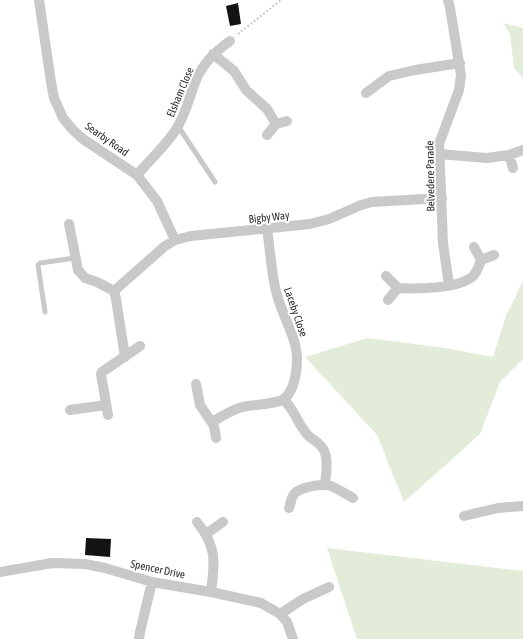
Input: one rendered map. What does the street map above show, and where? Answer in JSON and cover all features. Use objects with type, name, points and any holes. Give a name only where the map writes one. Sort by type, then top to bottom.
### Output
[{"type":"street","name":"Searby Road","points":[[39,0],[54,98],[63,118],[83,139],[137,175],[157,201],[175,240]]},
{"type":"street","name":"Belvedere Parade","points":[[448,0],[461,75],[459,90],[439,144],[443,243],[449,285]]},
{"type":"street","name":"Elsham Close","points":[[137,175],[175,131],[184,116],[196,80],[213,54],[230,41]]},
{"type":"street","points":[[213,54],[234,71],[246,90],[267,109],[276,124]]},
{"type":"street","points":[[366,93],[389,76],[415,70],[460,63]]},
{"type":"street","points":[[267,134],[276,124],[288,121]]},
{"type":"street","points":[[439,154],[487,158],[509,155],[523,150]]},
{"type":"street","points":[[509,155],[513,168]]},
{"type":"street","name":"Bigby Way","points":[[114,291],[165,246],[175,240],[191,236],[310,224],[329,219],[361,205],[372,202],[442,198]]},
{"type":"street","points":[[69,224],[75,258],[81,275],[114,291],[125,356]]},
{"type":"street","name":"Laceby Close","points":[[267,229],[276,292],[280,308],[295,346],[296,362],[294,381],[289,394],[283,399]]},
{"type":"street","points":[[474,247],[481,260]]},
{"type":"street","points":[[386,276],[398,288],[427,288],[449,285],[462,282],[472,277],[476,273],[481,260],[494,255]]},
{"type":"street","points":[[388,300],[398,288]]},
{"type":"street","points":[[70,410],[107,410],[101,374],[102,372],[140,346]]},
{"type":"street","points":[[196,384],[200,405],[214,426],[216,438]]},
{"type":"street","points":[[212,422],[239,408],[275,402],[283,399],[290,405],[305,433],[311,439],[320,444],[323,449],[327,466],[324,484]]},
{"type":"street","points":[[289,508],[292,497],[296,492],[317,485],[324,484],[331,486],[353,498]]},
{"type":"street","points":[[464,516],[498,508],[523,506]]},
{"type":"street","points":[[197,522],[206,534],[214,554],[211,592]]},
{"type":"street","points":[[206,534],[223,522]]},
{"type":"street","name":"Spencer Drive","points":[[0,572],[52,563],[85,564],[105,568],[152,582],[211,592],[261,603],[280,614],[287,622],[293,639]]},
{"type":"street","points":[[139,639],[152,582]]},
{"type":"street","points":[[280,614],[303,599],[329,587]]},
{"type":"lane","points":[[178,126],[215,182]]},
{"type":"lane","points":[[45,312],[38,265],[40,263],[75,258]]},
{"type":"path","points":[[230,41],[281,0]]},
{"type":"green space","points":[[503,23],[523,28],[523,78],[514,68],[510,34]]},
{"type":"green space","points":[[523,281],[523,359],[500,382],[480,434],[404,502],[377,435],[305,357],[368,338],[445,348],[493,357],[506,316]]},
{"type":"green space","points":[[327,548],[523,571],[523,639],[357,639]]},
{"type":"building","points":[[238,3],[241,24],[230,26],[226,6]]},
{"type":"building","points":[[86,538],[111,539],[110,557],[85,555]]}]
